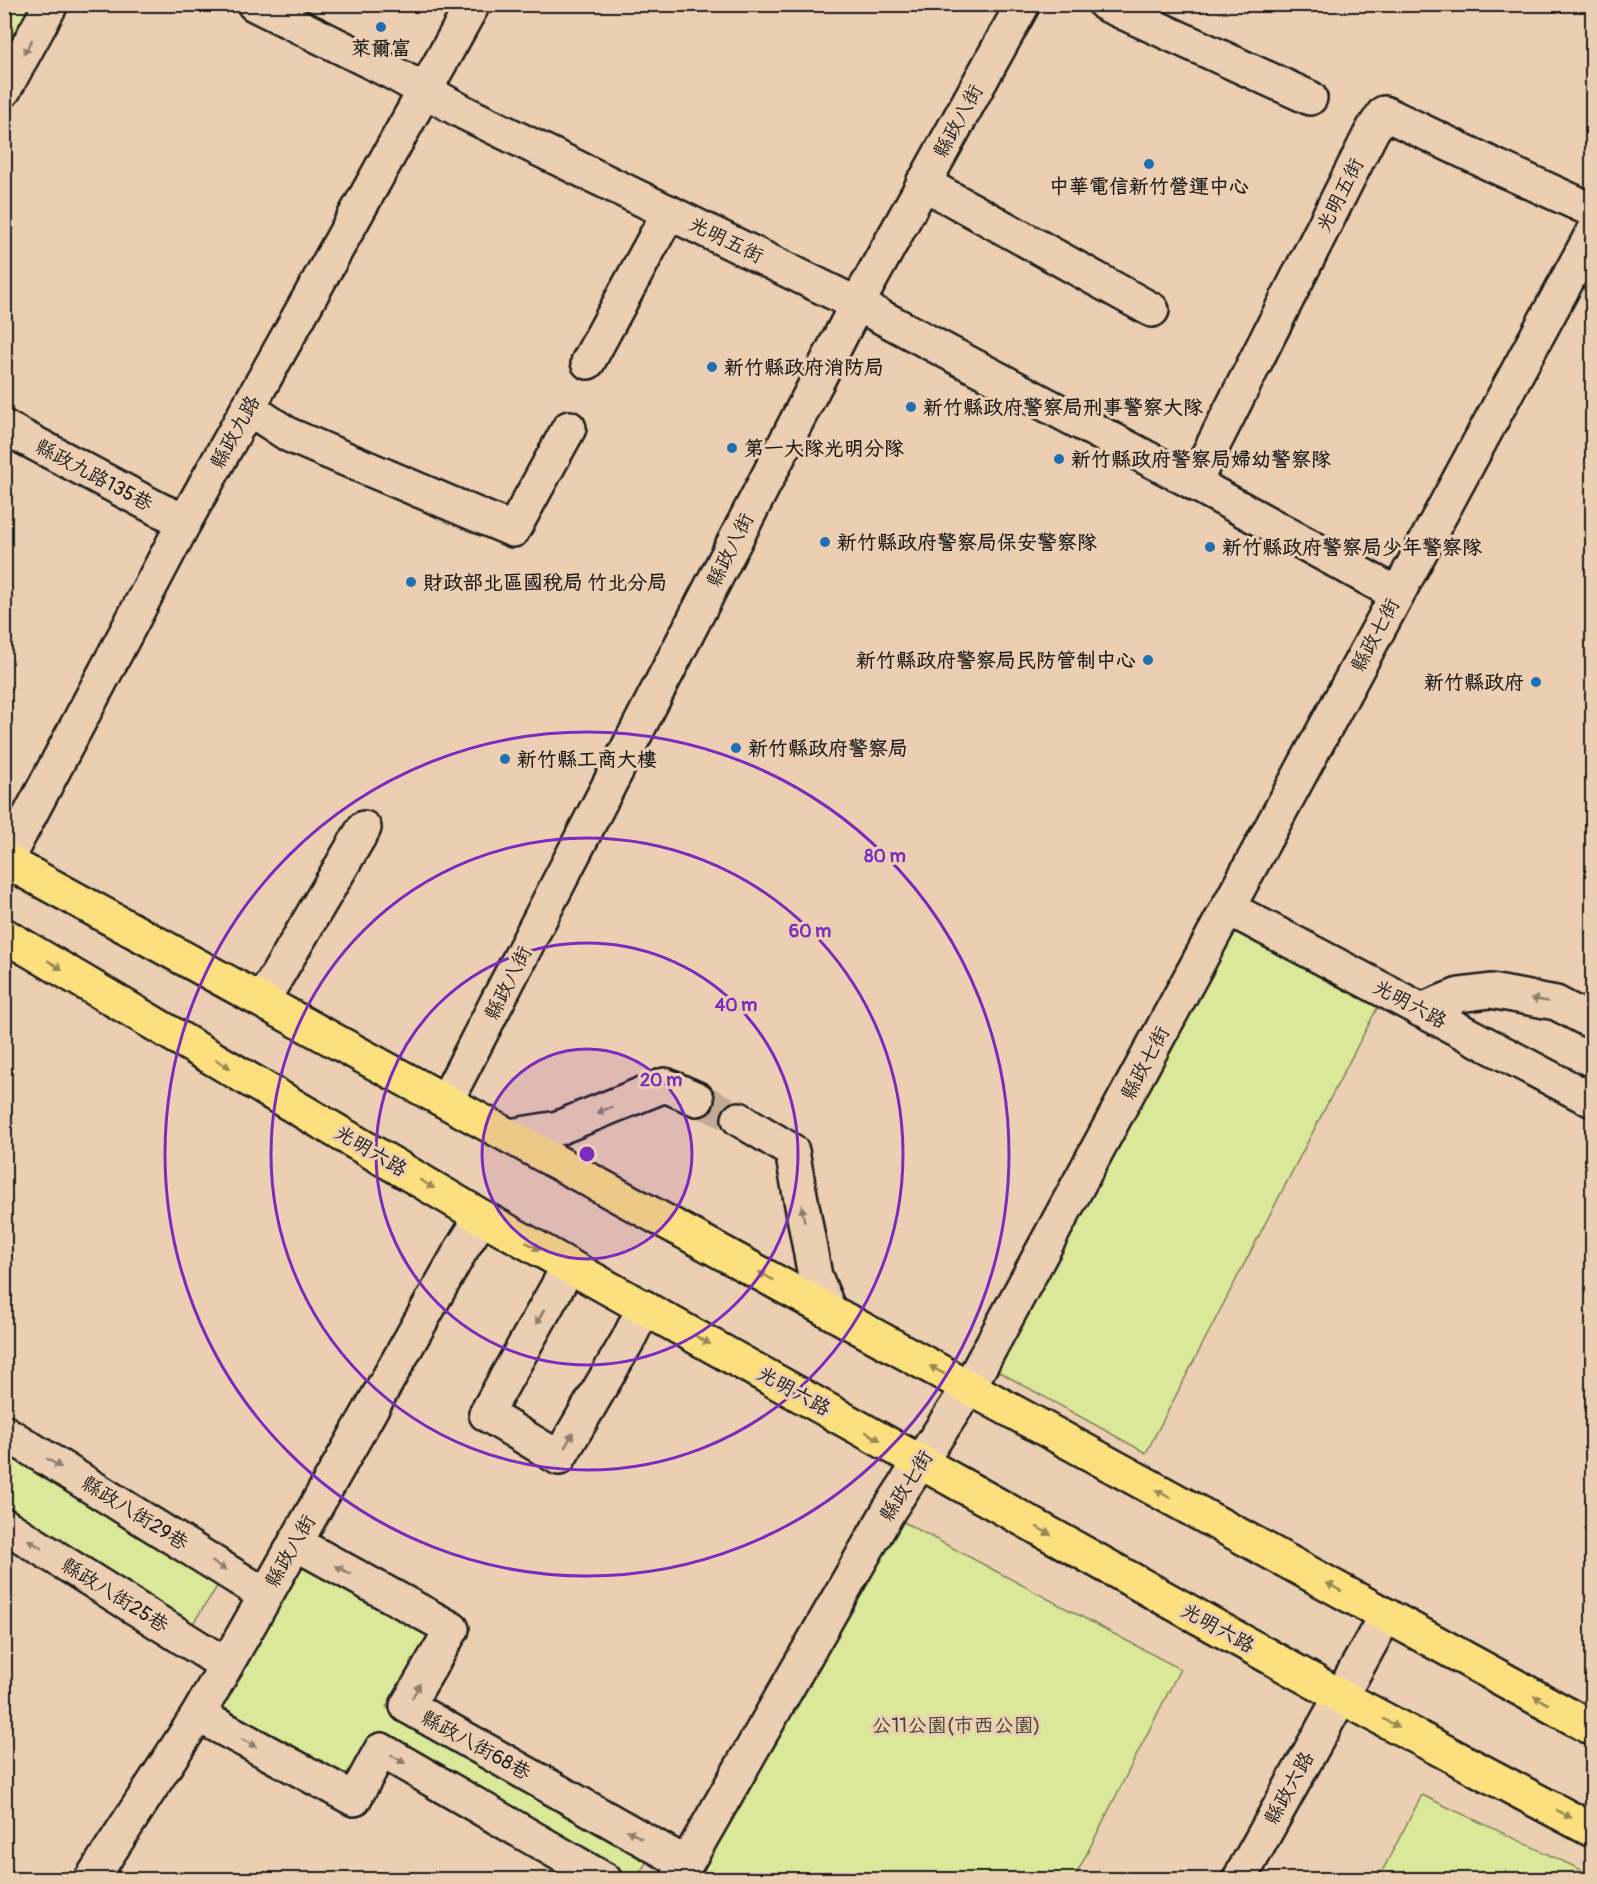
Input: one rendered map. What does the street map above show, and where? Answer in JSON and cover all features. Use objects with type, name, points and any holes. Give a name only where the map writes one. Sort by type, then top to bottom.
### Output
[{"type":"main road","points":[[5,861],[1593,1728]]},
{"type":"main road","name":"光明六路","points":[[4,935],[482,1217],[1340,1696],[1593,1830]]},
{"type":"street","points":[[4,90],[51,4]]},
{"type":"street","name":"光明五街","points":[[254,4],[393,73],[465,113],[857,304],[1397,594]]},
{"type":"street","name":"縣政九路","points":[[5,861],[185,521],[472,4]]},
{"type":"street","name":"縣政八街","points":[[446,1101],[857,304],[1023,4]]},
{"type":"street","points":[[1105,4],[1310,98]]},
{"type":"street","name":"光明五街","points":[[1194,483],[1372,131],[1384,113],[1593,210]]},
{"type":"street","points":[[923,183],[1152,310]]},
{"type":"street","points":[[588,362],[669,212]]},
{"type":"street","name":"縣政七街","points":[[681,1871],[889,1510],[969,1387],[1593,234]]},
{"type":"street","points":[[248,408],[290,435],[513,530],[569,428]]},
{"type":"street","name":"縣政九路135巷","points":[[4,427],[185,521]]},
{"type":"street","points":[[262,1001],[364,828]]},
{"type":"street","name":"光明六路","points":[[1228,908],[1593,1100]]},
{"type":"street","points":[[1421,1010],[1459,995],[1491,991],[1556,1003],[1593,1022]]},
{"type":"street","points":[[509,1136],[558,1128],[665,1085],[697,1099]]},
{"type":"street","points":[[739,1119],[792,1151],[814,1276],[829,1310]]},
{"type":"street","name":"縣政八街","points":[[91,1880],[198,1715],[461,1250],[482,1217]]},
{"type":"street","points":[[569,1266],[486,1414],[559,1458],[628,1340],[644,1307]]},
{"type":"street","name":"縣政八街29巷","points":[[4,1432],[265,1595]]},
{"type":"street","name":"縣政八街25巷","points":[[4,1525],[226,1665]]},
{"type":"street","name":"縣政八街68巷","points":[[295,1543],[452,1629],[407,1706],[681,1871]]},
{"type":"street","name":"縣政六路","points":[[1239,1880],[1386,1615]]},
{"type":"street","points":[[198,1715],[354,1799],[381,1750],[604,1880]]},
{"type":"green space","points":[[5,5],[51,5],[5,90]]},
{"type":"green space","points":[[1228,908],[1386,991],[1146,1453],[983,1363]]},
{"type":"green space","points":[[16,1449],[222,1579],[192,1625],[5,1507],[4,1467]]},
{"type":"green space","name":"公11公園(市西公園)","points":[[896,1518],[1180,1669],[1074,1879],[687,1880]]},
{"type":"green space","points":[[302,1560],[429,1633],[386,1707],[649,1858],[636,1879],[621,1879],[373,1737],[348,1779],[218,1704]]},
{"type":"green space","points":[[1422,1795],[1592,1875],[1592,1879],[1378,1879]]},
{"type":"tunnel","points":[[697,1099],[739,1119]]},
{"type":"place","name":"萊爾富","points":[[381,27]]},
{"type":"place","name":"中華電信新竹營運中心","points":[[1149,164]]},
{"type":"place","name":"新竹縣政府消防局","points":[[712,367]]},
{"type":"place","name":"新竹縣政府警察局刑事警察大隊","points":[[911,407]]},
{"type":"place","name":"第一大隊光明分隊","points":[[732,448]]},
{"type":"place","name":"新竹縣政府警察局婦幼警察隊","points":[[1059,459]]},
{"type":"place","name":"新竹縣政府警察局保安警察隊","points":[[825,542]]},
{"type":"place","name":"新竹縣政府警察局少年警察隊","points":[[1210,547]]},
{"type":"place","name":"財政部北區國稅局 竹北分局","points":[[411,582]]},
{"type":"place","name":"新竹縣政府警察局民防管制中心","points":[[1148,660]]},
{"type":"place","name":"新竹縣政府","points":[[1536,682]]},
{"type":"place","name":"新竹縣政府警察局","points":[[736,748]]},
{"type":"place","name":"新竹縣工商大樓","points":[[505,759]]}]
